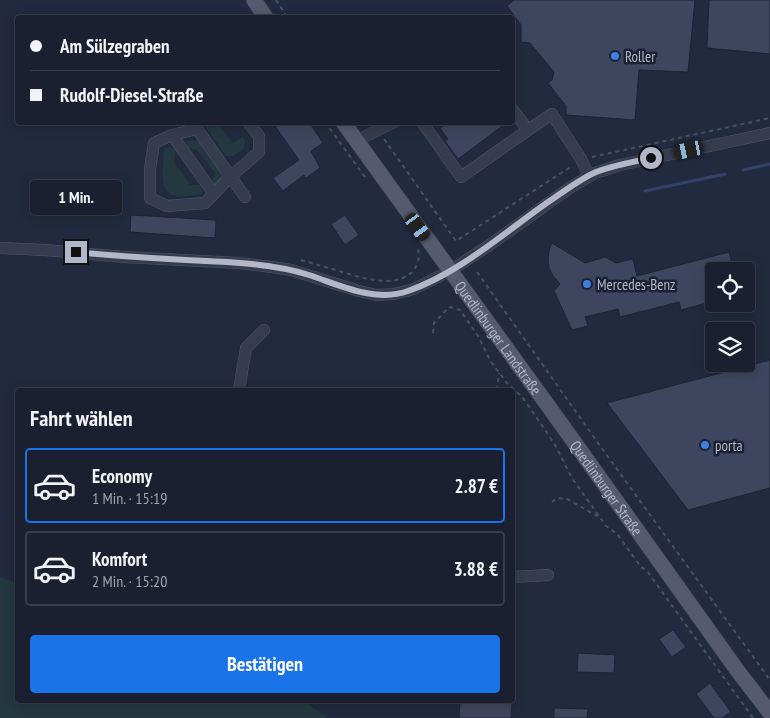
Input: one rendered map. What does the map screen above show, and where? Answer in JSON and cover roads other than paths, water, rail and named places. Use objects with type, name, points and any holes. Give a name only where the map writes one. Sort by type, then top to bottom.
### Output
[{"type":"main road","points":[[254,0],[264,15]]},
{"type":"main road","name":"Quedlinburger Landstraße","points":[[345,125],[567,432]]},
{"type":"main road","name":"Quedlinburger Straße","points":[[567,432],[731,662],[770,713]]},
{"type":"street","points":[[515,113],[528,130]]},
{"type":"street","points":[[424,125],[461,177],[552,114],[589,176]]},
{"type":"street","points":[[245,197],[231,176],[197,126],[154,143],[150,169],[150,198],[167,206],[205,203],[231,176],[259,152],[260,136],[251,125]]},
{"type":"street","points":[[356,141],[389,125]]},
{"type":"street","points":[[0,248],[239,263],[291,270],[359,292],[377,295],[394,294],[409,291],[450,271],[571,187],[603,170],[620,164],[770,133]]},
{"type":"street","points":[[172,135],[214,194]]},
{"type":"street","points":[[239,388],[246,348],[264,330]]},
{"type":"street","points":[[515,577],[548,575]]},
{"type":"waterway","points":[[743,170],[770,164]]},
{"type":"waterway","points":[[645,191],[725,174]]},
{"type":"place","name":"Roller","points":[[615,56]]},
{"type":"place","name":"Mercedes-Benz","points":[[587,284]]},
{"type":"place","name":"porta","points":[[705,445]]}]
